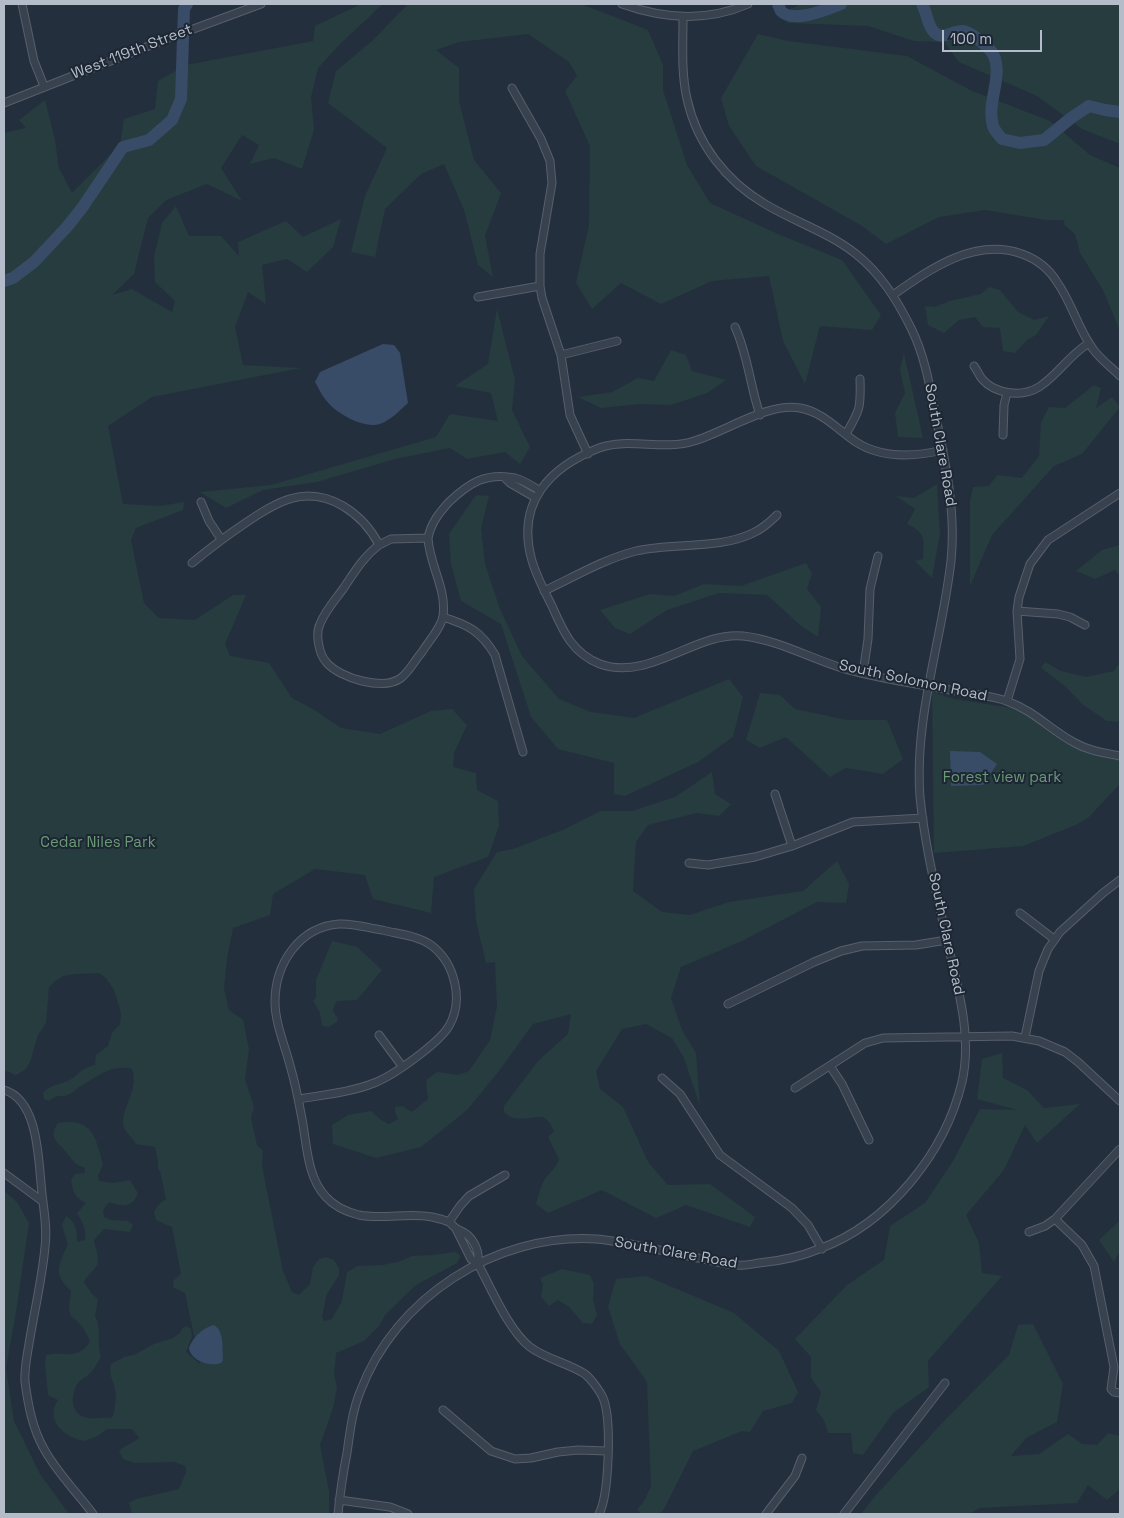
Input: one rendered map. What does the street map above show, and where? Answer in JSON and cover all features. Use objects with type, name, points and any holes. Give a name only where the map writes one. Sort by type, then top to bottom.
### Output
[{"type":"street","points":[[22,4],[34,61],[44,86]]},
{"type":"street","name":"West 119th Street","points":[[4,103],[169,38],[262,4]]},
{"type":"street","points":[[622,4],[654,13],[684,16],[718,13],[748,4]]},
{"type":"street","name":"South Clare Road","points":[[338,1514],[352,1419],[360,1392],[376,1356],[391,1333],[442,1286],[470,1267],[494,1256],[528,1245],[570,1239],[611,1241],[738,1266],[781,1261],[822,1248],[859,1229],[897,1198],[922,1168],[949,1122],[962,1080],[966,1051],[961,1002],[920,799],[922,726],[948,581],[952,543],[951,502],[922,356],[915,336],[893,295],[872,270],[851,250],[819,230],[762,203],[739,186],[718,164],[696,127],[687,96],[683,67],[684,16]]},
{"type":"street","points":[[512,88],[541,139],[550,166],[552,183],[540,254],[540,286],[542,298],[561,355],[570,415],[588,454]]},
{"type":"street","points":[[893,295],[931,269],[964,254],[989,248],[1016,252],[1039,262],[1054,276],[1089,343],[1099,357],[1120,376]]},
{"type":"street","points":[[478,297],[540,286]]},
{"type":"street","points":[[735,327],[742,342],[751,386],[760,414]]},
{"type":"street","points":[[561,355],[617,341]]},
{"type":"street","points":[[974,366],[983,380],[990,386],[1008,393],[1018,393],[1038,387],[1048,380],[1073,354],[1089,343]]},
{"type":"street","points":[[846,434],[859,411],[861,400],[860,380]]},
{"type":"street","points":[[1003,435],[1004,405],[1008,393]]},
{"type":"street","points":[[428,538],[391,539],[379,545],[365,556],[319,624],[320,649],[326,663],[359,681],[378,684],[390,683],[400,678],[411,667],[436,631],[443,617],[440,587],[430,556],[428,538],[430,529],[436,518],[462,490],[475,481],[492,476],[515,478],[539,490],[562,467],[605,446],[616,444],[680,445],[776,409],[798,408],[811,411],[825,418],[868,448],[879,452],[897,455],[932,453],[942,450]]},
{"type":"street","points":[[505,478],[536,498]]},
{"type":"street","name":"South Solomon Road","points":[[539,490],[528,522],[528,545],[534,569],[572,646],[584,656],[602,664],[624,668],[645,665],[723,637],[742,636],[772,643],[844,669],[1007,701],[1038,718],[1078,745],[1120,756]]},
{"type":"street","points":[[1007,701],[1020,659],[1017,612],[1019,597],[1030,564],[1048,540],[1120,493]]},
{"type":"street","points":[[192,563],[221,539],[272,505],[300,497],[317,497],[334,501],[354,513],[374,536],[379,545]]},
{"type":"street","points":[[201,502],[209,521],[221,539]]},
{"type":"street","points":[[544,591],[634,551],[725,542],[740,538],[754,533],[777,515]]},
{"type":"street","points":[[863,673],[869,632],[870,589],[878,556]]},
{"type":"street","points":[[1017,612],[1058,614],[1070,617],[1085,625]]},
{"type":"street","points":[[443,617],[464,624],[487,641],[495,655],[523,752]]},
{"type":"street","points":[[775,794],[792,846]]},
{"type":"street","points":[[689,863],[708,865],[762,855],[792,846],[853,822],[923,818]]},
{"type":"street","points":[[1025,1037],[1042,960],[1054,939],[1103,893],[1120,880]]},
{"type":"street","points":[[1020,913],[1054,939]]},
{"type":"street","points":[[299,1100],[375,1083],[388,1077],[431,1045],[449,1026],[456,1002],[456,990],[450,969],[445,960],[431,946],[409,935],[342,924],[324,927],[306,935],[291,950],[283,966],[275,1001],[277,1017],[299,1100],[312,1174],[330,1201],[348,1212],[359,1215],[420,1216],[449,1222],[456,1229],[472,1259],[478,1264],[508,1322],[530,1347],[585,1375],[603,1397],[608,1421],[603,1506],[599,1514]]},
{"type":"street","points":[[728,1004],[814,962],[841,951],[862,946],[916,945],[947,940]]},
{"type":"street","points":[[379,1035],[402,1066]]},
{"type":"street","points":[[795,1088],[865,1043],[883,1038],[998,1035],[1025,1037],[1065,1052],[1120,1101]]},
{"type":"street","points":[[830,1066],[842,1084],[869,1140]]},
{"type":"street","points":[[662,1078],[680,1094],[720,1155],[792,1208],[808,1225],[822,1248]]},
{"type":"street","points":[[4,1090],[9,1091],[19,1100],[33,1126],[40,1165],[42,1201],[46,1219],[45,1247],[29,1341],[25,1379],[34,1426],[43,1447],[54,1465],[93,1514]]},
{"type":"street","points":[[1029,1232],[1045,1226],[1055,1219],[1120,1149]]},
{"type":"street","points":[[4,1172],[42,1201]]},
{"type":"street","points":[[449,1222],[469,1196],[505,1175]]},
{"type":"street","points":[[1055,1219],[1082,1245],[1094,1266],[1114,1367],[1112,1389],[1114,1392],[1120,1393]]},
{"type":"street","points":[[844,1514],[945,1383]]},
{"type":"street","points":[[443,1410],[491,1451],[515,1458],[531,1458],[578,1450],[607,1451]]},
{"type":"street","points":[[766,1514],[795,1476],[802,1458]]},
{"type":"street","points":[[339,1500],[390,1506],[408,1514]]},
{"type":"green space","name":"Cedar Niles Park","points":[[361,4],[383,4],[342,42],[318,68],[311,97],[314,130],[302,169],[274,158],[250,164],[259,145],[242,135],[221,168],[242,201],[207,184],[166,200],[148,218],[134,274],[112,295],[132,289],[172,312],[175,301],[155,282],[154,257],[162,223],[176,206],[189,236],[221,236],[239,256],[238,242],[286,221],[303,237],[341,219],[333,247],[307,272],[287,259],[262,265],[266,304],[248,292],[235,327],[243,365],[301,368],[152,397],[108,426],[123,504],[160,506],[184,502],[183,510],[136,528],[131,540],[144,603],[159,618],[195,620],[233,595],[246,595],[225,644],[230,656],[269,663],[292,698],[313,709],[341,728],[380,734],[431,711],[452,709],[467,725],[454,753],[453,767],[476,773],[477,790],[498,801],[499,826],[488,857],[434,877],[431,913],[373,899],[365,875],[315,869],[273,894],[270,915],[233,928],[224,988],[229,1010],[243,1020],[249,1049],[245,1079],[254,1107],[251,1118],[257,1145],[263,1151],[262,1166],[283,1271],[292,1292],[299,1295],[310,1284],[313,1267],[319,1259],[326,1257],[334,1260],[339,1268],[339,1275],[327,1294],[322,1316],[324,1321],[332,1319],[342,1301],[347,1272],[358,1266],[382,1265],[398,1262],[412,1256],[455,1252],[460,1257],[457,1263],[416,1285],[385,1315],[379,1326],[364,1341],[336,1353],[334,1375],[337,1387],[333,1408],[320,1445],[329,1491],[329,1514],[132,1514],[129,1503],[136,1499],[179,1489],[186,1472],[185,1466],[174,1462],[135,1463],[123,1459],[119,1451],[139,1438],[132,1429],[107,1429],[96,1437],[84,1441],[64,1432],[55,1421],[53,1414],[58,1400],[48,1395],[45,1364],[46,1355],[75,1354],[85,1348],[90,1342],[82,1327],[71,1316],[69,1308],[71,1291],[62,1280],[59,1269],[68,1245],[62,1225],[66,1216],[75,1227],[77,1242],[85,1240],[84,1226],[77,1213],[86,1203],[75,1194],[71,1180],[75,1174],[85,1173],[85,1168],[74,1162],[55,1140],[54,1136],[58,1123],[70,1122],[79,1123],[86,1127],[95,1138],[103,1165],[98,1175],[99,1181],[113,1183],[130,1180],[138,1193],[130,1204],[118,1205],[109,1202],[103,1210],[104,1217],[111,1220],[128,1221],[133,1225],[130,1232],[104,1229],[94,1240],[98,1262],[84,1282],[98,1299],[95,1316],[98,1325],[101,1356],[93,1369],[75,1388],[73,1404],[75,1409],[82,1416],[88,1418],[112,1418],[116,1396],[110,1374],[111,1364],[124,1357],[134,1355],[154,1344],[173,1338],[180,1333],[182,1328],[187,1326],[191,1329],[192,1336],[186,1352],[200,1364],[185,1293],[174,1288],[173,1281],[181,1274],[172,1227],[156,1220],[154,1212],[158,1205],[166,1199],[158,1169],[155,1147],[136,1144],[124,1127],[124,1115],[133,1085],[132,1069],[117,1068],[104,1072],[65,1096],[57,1096],[49,1101],[44,1099],[43,1093],[48,1088],[68,1081],[84,1069],[95,1065],[96,1055],[108,1046],[112,1033],[120,1024],[121,1013],[114,990],[106,978],[99,973],[74,974],[64,976],[55,981],[49,987],[46,1023],[38,1035],[26,1069],[16,1075],[4,1070],[4,133],[26,128],[19,120],[45,100],[55,140],[59,168],[72,193],[120,145],[124,119],[155,109],[158,81],[186,65],[313,41],[315,26]]},
{"type":"green space","points":[[408,4],[581,4],[648,30],[663,65],[663,90],[687,165],[710,203],[778,234],[842,260],[881,315],[872,330],[820,326],[805,384],[783,341],[769,276],[712,281],[661,304],[621,283],[592,309],[576,283],[589,225],[590,146],[565,91],[577,76],[569,62],[528,34],[459,42],[436,50],[459,68],[459,101],[474,160],[501,193],[485,236],[493,277],[478,265],[464,210],[444,164],[421,174],[385,209],[375,257],[351,252],[365,196],[387,148],[328,103],[336,71],[372,41]]},
{"type":"green space","points":[[801,4],[1120,4],[1120,144],[1082,129],[1037,96],[959,62],[944,42],[914,41],[868,26],[788,23],[777,15]]},
{"type":"green space","points":[[758,34],[788,41],[907,56],[970,90],[1050,121],[1090,155],[1120,168],[1120,331],[1103,290],[1080,253],[1075,234],[1063,224],[1065,220],[1046,220],[985,210],[939,217],[886,244],[862,226],[756,166],[729,126],[721,98]]},
{"type":"green space","points":[[989,287],[1000,290],[1018,312],[1034,320],[1049,316],[1036,335],[1027,340],[1015,353],[1003,351],[1000,328],[983,327],[975,317],[959,320],[944,333],[928,325],[925,306],[935,307],[949,301],[981,294]]},
{"type":"green space","points":[[497,309],[515,380],[512,410],[530,447],[520,464],[505,452],[467,459],[450,448],[395,459],[317,482],[263,490],[226,508],[200,492],[271,485],[436,437],[450,414],[498,421],[491,393],[455,386],[488,364]]},
{"type":"green space","points":[[671,350],[686,355],[692,371],[726,380],[707,393],[671,405],[640,404],[601,408],[578,397],[612,392],[638,378],[654,381]]},
{"type":"green space","points":[[904,353],[923,438],[898,437],[895,413],[905,393],[900,370]]},
{"type":"green space","points":[[1094,385],[1101,388],[1096,408],[1112,397],[1120,407],[1082,454],[1054,466],[992,535],[970,586],[970,501],[973,487],[989,486],[997,475],[1022,478],[1039,456],[1041,422],[1049,407],[1065,408]]},
{"type":"green space","points":[[937,484],[940,534],[932,578],[915,561],[923,559],[924,546],[918,530],[907,524],[915,509],[896,496],[914,498]]},
{"type":"green space","points":[[476,495],[489,496],[481,528],[485,564],[500,609],[522,656],[559,699],[591,712],[634,718],[729,679],[743,697],[733,737],[698,762],[625,796],[614,794],[614,763],[558,749],[531,717],[501,624],[461,601],[451,564],[449,534]]},
{"type":"green space","points":[[1120,545],[1120,576],[1115,570],[1095,579],[1076,571],[1102,550]]},
{"type":"green space","points":[[806,563],[812,573],[807,589],[821,607],[818,637],[800,625],[767,595],[719,593],[667,610],[630,634],[615,628],[600,610],[650,594],[674,596],[704,584],[741,586]]},
{"type":"green space","points":[[1045,662],[1061,671],[1086,677],[1114,671],[1120,662],[1120,722],[1107,721],[1082,704],[1065,686],[1041,668]]},
{"type":"green space","name":"Forest view park","points":[[932,692],[954,699],[1018,709],[1120,760],[1120,784],[1089,817],[1078,824],[1023,846],[934,853]]},
{"type":"green space","points":[[760,693],[780,695],[795,709],[847,720],[887,720],[903,759],[883,774],[846,768],[830,777],[786,737],[760,748],[746,740]]},
{"type":"green space","points":[[712,772],[715,794],[731,804],[719,816],[697,813],[648,825],[636,842],[633,891],[662,912],[690,915],[729,902],[803,891],[837,861],[849,884],[846,903],[817,902],[742,941],[681,967],[671,998],[682,1030],[696,1053],[700,1106],[684,1058],[672,1038],[646,1024],[622,1029],[596,1071],[600,1089],[623,1107],[648,1162],[668,1185],[710,1184],[755,1217],[750,1227],[686,1205],[656,1218],[602,1190],[548,1213],[536,1204],[543,1182],[559,1159],[548,1137],[554,1131],[549,1122],[543,1117],[513,1118],[504,1112],[504,1106],[538,1061],[568,1034],[571,1014],[533,1024],[499,1071],[467,1110],[421,1147],[376,1158],[333,1144],[332,1125],[348,1115],[371,1111],[389,1124],[398,1119],[395,1107],[402,1106],[412,1112],[428,1099],[426,1080],[437,1072],[458,1075],[469,1071],[490,1040],[497,1006],[495,962],[486,963],[476,921],[474,889],[497,852],[513,849],[565,829],[601,811],[632,811],[675,797]]},
{"type":"green space","points":[[332,941],[357,947],[382,970],[357,1000],[337,1001],[333,1009],[338,1018],[337,1022],[329,1027],[322,1026],[320,1013],[313,1001],[316,997],[316,980]]},
{"type":"green space","points":[[1002,1053],[1003,1078],[1027,1090],[1044,1108],[1080,1104],[1037,1143],[1025,1125],[1004,1170],[966,1215],[979,1243],[982,1273],[1002,1276],[928,1361],[929,1387],[893,1413],[863,1455],[853,1453],[851,1433],[828,1433],[824,1420],[816,1410],[821,1392],[811,1378],[811,1357],[795,1339],[847,1285],[884,1260],[890,1226],[925,1203],[953,1161],[980,1109],[1017,1110],[977,1099],[982,1059]]},
{"type":"green space","points":[[4,1191],[17,1202],[29,1223],[6,1368],[14,1421],[40,1474],[69,1514],[4,1514]]},
{"type":"green space","points":[[1120,1222],[1120,1251],[1114,1262],[1099,1240]]},
{"type":"green space","points":[[562,1269],[590,1275],[594,1284],[593,1300],[597,1315],[592,1324],[583,1323],[569,1307],[558,1300],[549,1306],[541,1297],[543,1285],[540,1278]]},
{"type":"green space","points":[[646,1276],[734,1313],[779,1351],[798,1392],[792,1403],[763,1411],[750,1432],[742,1431],[693,1451],[660,1514],[641,1514],[637,1509],[643,1503],[651,1487],[647,1382],[620,1344],[608,1307],[616,1279]]},
{"type":"green space","points":[[1033,1324],[1063,1384],[1057,1422],[1026,1438],[1011,1456],[1039,1454],[1068,1434],[1082,1444],[1097,1445],[1108,1433],[1120,1436],[1120,1489],[1107,1500],[1088,1485],[1077,1503],[980,1508],[969,1514],[861,1514],[944,1421],[1009,1355],[1018,1325]]},
{"type":"water","points":[[383,344],[394,345],[400,353],[408,403],[395,415],[380,424],[366,424],[350,419],[335,410],[325,399],[315,382],[320,372]]},
{"type":"water","points":[[950,751],[980,752],[997,764],[983,785],[951,786]]},
{"type":"water","points":[[214,1325],[220,1332],[223,1346],[223,1360],[217,1364],[197,1360],[190,1353],[189,1348],[199,1334],[206,1328]]},
{"type":"waterway","points":[[4,281],[13,278],[34,262],[66,228],[82,208],[123,147],[149,140],[172,120],[181,99],[184,9],[187,4]]},
{"type":"waterway","points":[[778,4],[781,11],[786,15],[794,16],[811,14],[841,4]]},
{"type":"waterway","points":[[922,4],[934,32],[941,36],[959,31],[966,32],[979,40],[993,54],[997,71],[991,117],[995,131],[1002,139],[1020,143],[1044,140],[1089,106],[1120,112]]}]
